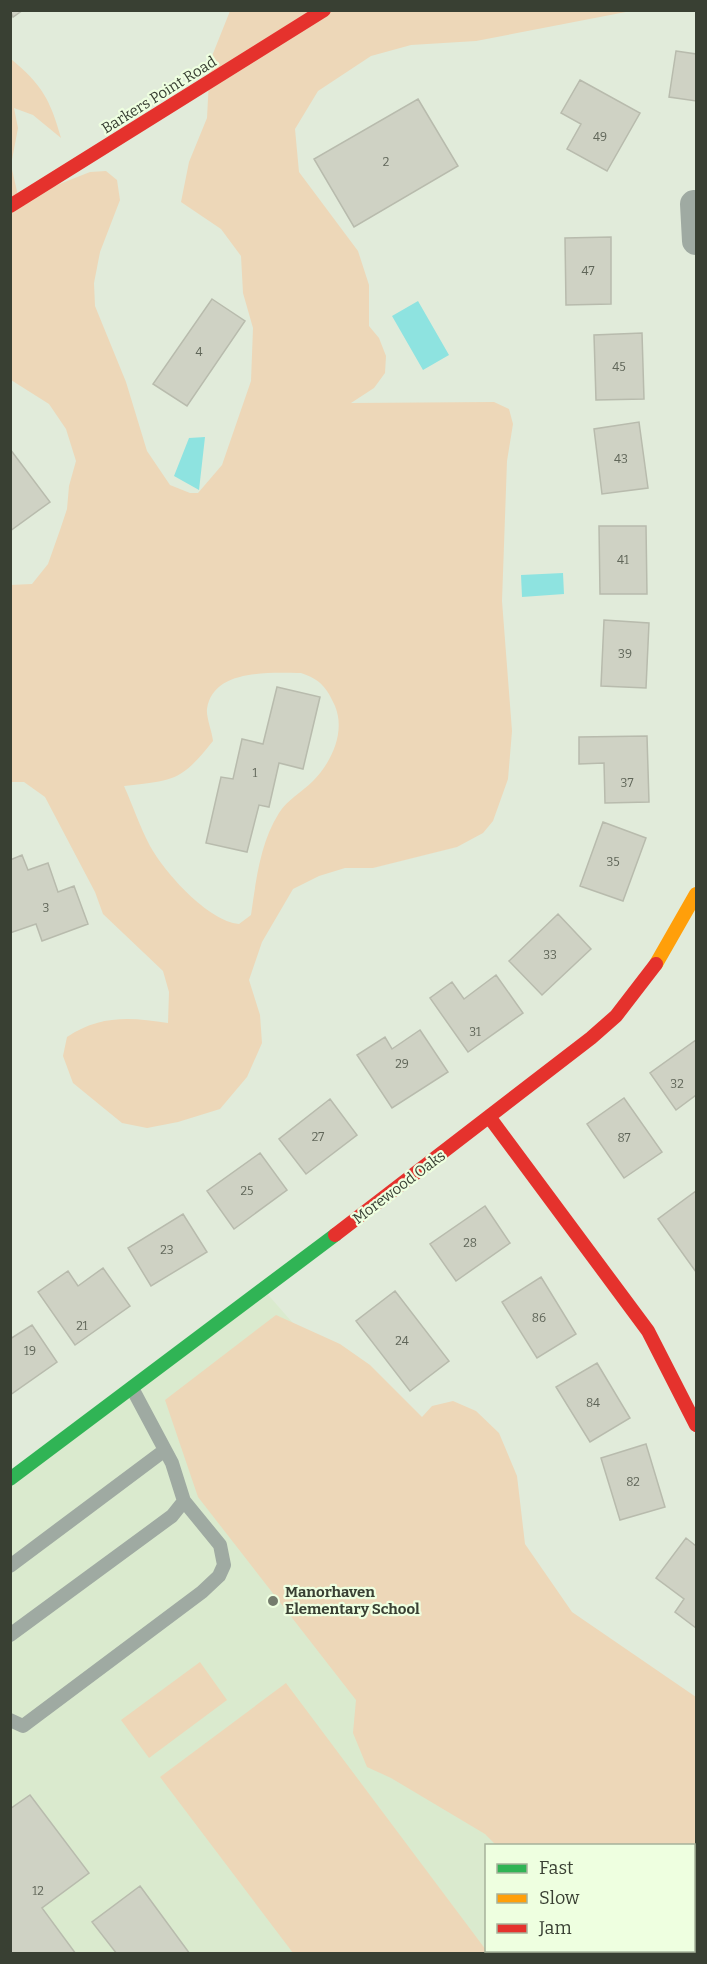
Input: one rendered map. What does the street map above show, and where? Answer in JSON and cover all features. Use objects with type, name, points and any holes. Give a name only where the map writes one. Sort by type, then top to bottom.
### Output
[{"type":"street","name":"Barkers Point Road","points":[[10,206],[324,10]]},
{"type":"street","points":[[694,204],[696,241]]},
{"type":"street","name":"Morewood Oaks","points":[[10,1479],[490,1118],[616,1016],[643,984],[665,951],[696,894]]},
{"type":"street","points":[[490,1118],[648,1331],[696,1425]]},
{"type":"lane","points":[[10,1720],[23,1726],[202,1592],[219,1576],[225,1564],[220,1545],[184,1501],[172,1463],[132,1387]]},
{"type":"lane","points":[[10,1566],[165,1450]]},
{"type":"lane","points":[[10,1635],[172,1516],[184,1501]]},
{"type":"shaded area","points":[[230,11],[631,11],[476,41],[411,45],[371,56],[318,91],[295,129],[299,172],[358,251],[369,285],[369,326],[379,338],[386,356],[385,373],[374,388],[351,403],[494,402],[509,409],[513,424],[507,461],[502,601],[512,731],[508,779],[493,821],[483,833],[457,847],[373,868],[345,868],[319,876],[293,889],[262,942],[249,980],[260,1015],[262,1043],[247,1077],[220,1109],[178,1122],[147,1128],[122,1123],[73,1083],[63,1056],[67,1037],[103,1021],[128,1019],[168,1023],[169,992],[163,971],[103,914],[95,892],[45,797],[24,782],[11,782],[10,585],[32,584],[48,564],[67,509],[69,486],[76,461],[66,429],[49,404],[11,380],[11,165],[19,200],[90,172],[106,171],[117,180],[120,200],[100,252],[94,283],[95,306],[126,382],[147,451],[170,485],[190,493],[198,493],[222,465],[251,381],[253,328],[243,293],[241,256],[221,229],[181,202],[189,162],[207,118],[210,61]],"holes":[[[301,673],[313,678],[329,694],[338,716],[338,736],[331,756],[320,774],[286,804],[267,837],[260,862],[251,915],[239,924],[227,921],[188,894],[166,869],[150,846],[124,786],[175,777],[184,772],[202,754],[213,741],[207,709],[212,696],[220,686],[245,676]]]},
{"type":"shaded area","points":[[11,59],[38,85],[49,103],[61,138],[33,115],[14,108],[18,128],[11,165]]},
{"type":"shaded area","name":"Manorhaven Elementary School","points":[[263,1289],[643,1722],[696,1769],[696,1953],[11,1954],[11,1479]]},
{"type":"shaded area","points":[[276,1315],[340,1344],[370,1365],[422,1417],[432,1406],[453,1401],[476,1411],[499,1433],[517,1476],[525,1544],[572,1612],[696,1697],[696,1953],[520,1953],[695,1952],[695,1844],[495,1844],[485,1834],[391,1778],[367,1767],[353,1733],[356,1700],[198,1497],[165,1400]]},
{"type":"shaded area","points":[[200,1662],[227,1700],[149,1758],[121,1720]]},
{"type":"shaded area","points":[[286,1683],[485,1949],[485,1952],[489,1953],[293,1953],[160,1777]]},
{"type":"water","points":[[418,301],[449,355],[423,370],[392,316]]},
{"type":"water","points":[[205,437],[199,490],[174,476],[189,438]]},
{"type":"water","points":[[563,573],[564,594],[522,597],[521,575]]},
{"type":"building","points":[[10,10],[23,10],[13,17]]},
{"type":"building","points":[[676,51],[696,54],[696,101],[669,97]]},
{"type":"building","points":[[580,80],[640,113],[607,171],[567,149],[581,124],[561,113]]},
{"type":"building","points":[[418,99],[458,166],[354,227],[314,159]]},
{"type":"building","points":[[611,237],[611,304],[566,305],[565,238]]},
{"type":"building","points":[[212,299],[245,321],[187,406],[153,384]]},
{"type":"building","points":[[642,333],[644,399],[596,400],[594,335]]},
{"type":"building","points":[[639,422],[648,488],[602,494],[594,429]]},
{"type":"building","points":[[10,449],[50,502],[10,531]]},
{"type":"building","points":[[599,526],[646,526],[647,594],[600,594]]},
{"type":"building","points":[[604,620],[649,623],[646,688],[601,686]]},
{"type":"building","points":[[277,687],[320,697],[303,769],[279,763],[269,807],[259,805],[247,852],[206,843],[221,777],[233,779],[242,739],[263,744]]},
{"type":"building","points":[[647,736],[649,802],[605,803],[604,763],[579,764],[579,737]]},
{"type":"building","points":[[603,822],[646,838],[623,901],[580,886]]},
{"type":"building","points":[[22,855],[28,870],[48,863],[58,892],[74,886],[88,924],[42,941],[36,924],[10,933],[10,860]]},
{"type":"building","points":[[558,914],[591,949],[542,995],[509,961]]},
{"type":"building","points":[[496,975],[523,1013],[468,1052],[430,998],[452,982],[464,999]]},
{"type":"building","points":[[420,1030],[448,1072],[392,1108],[357,1055],[385,1037],[392,1049]]},
{"type":"building","points":[[696,1040],[696,1095],[676,1110],[650,1073]]},
{"type":"building","points":[[624,1098],[662,1152],[624,1178],[587,1124]]},
{"type":"building","points":[[330,1099],[357,1135],[306,1174],[279,1139]]},
{"type":"building","points":[[260,1153],[287,1190],[234,1229],[207,1191]]},
{"type":"building","points":[[696,1191],[696,1272],[658,1219]]},
{"type":"building","points":[[485,1206],[510,1243],[456,1281],[430,1244]]},
{"type":"building","points":[[183,1214],[207,1252],[151,1286],[128,1248]]},
{"type":"building","points":[[103,1268],[130,1306],[75,1345],[38,1292],[68,1271],[78,1286]]},
{"type":"building","points":[[541,1277],[576,1334],[537,1358],[502,1302]]},
{"type":"building","points":[[395,1291],[449,1361],[410,1391],[356,1321]]},
{"type":"building","points":[[32,1325],[57,1362],[10,1395],[10,1339]]},
{"type":"building","points":[[597,1363],[630,1418],[590,1442],[556,1387]]},
{"type":"building","points":[[646,1444],[665,1507],[620,1520],[601,1458]]},
{"type":"building","points":[[686,1538],[696,1546],[696,1628],[675,1612],[684,1599],[656,1578]]},
{"type":"building","points":[[30,1795],[89,1873],[42,1908],[76,1954],[10,1954],[10,1809]]},
{"type":"building","points":[[140,1886],[190,1954],[117,1954],[92,1922]]},
{"type":"traffic: fast","points":[[10,1479],[335,1235]]},
{"type":"traffic: slow","points":[[656,964],[696,894]]},
{"type":"traffic: jam","points":[[10,206],[324,10]]},
{"type":"traffic: jam","points":[[335,1235],[591,1038],[616,1016],[656,964]]},
{"type":"traffic: jam","points":[[490,1118],[648,1331],[696,1425]]},
{"type":"place","name":"Manorhaven Elementary School","points":[[273,1601]]}]
